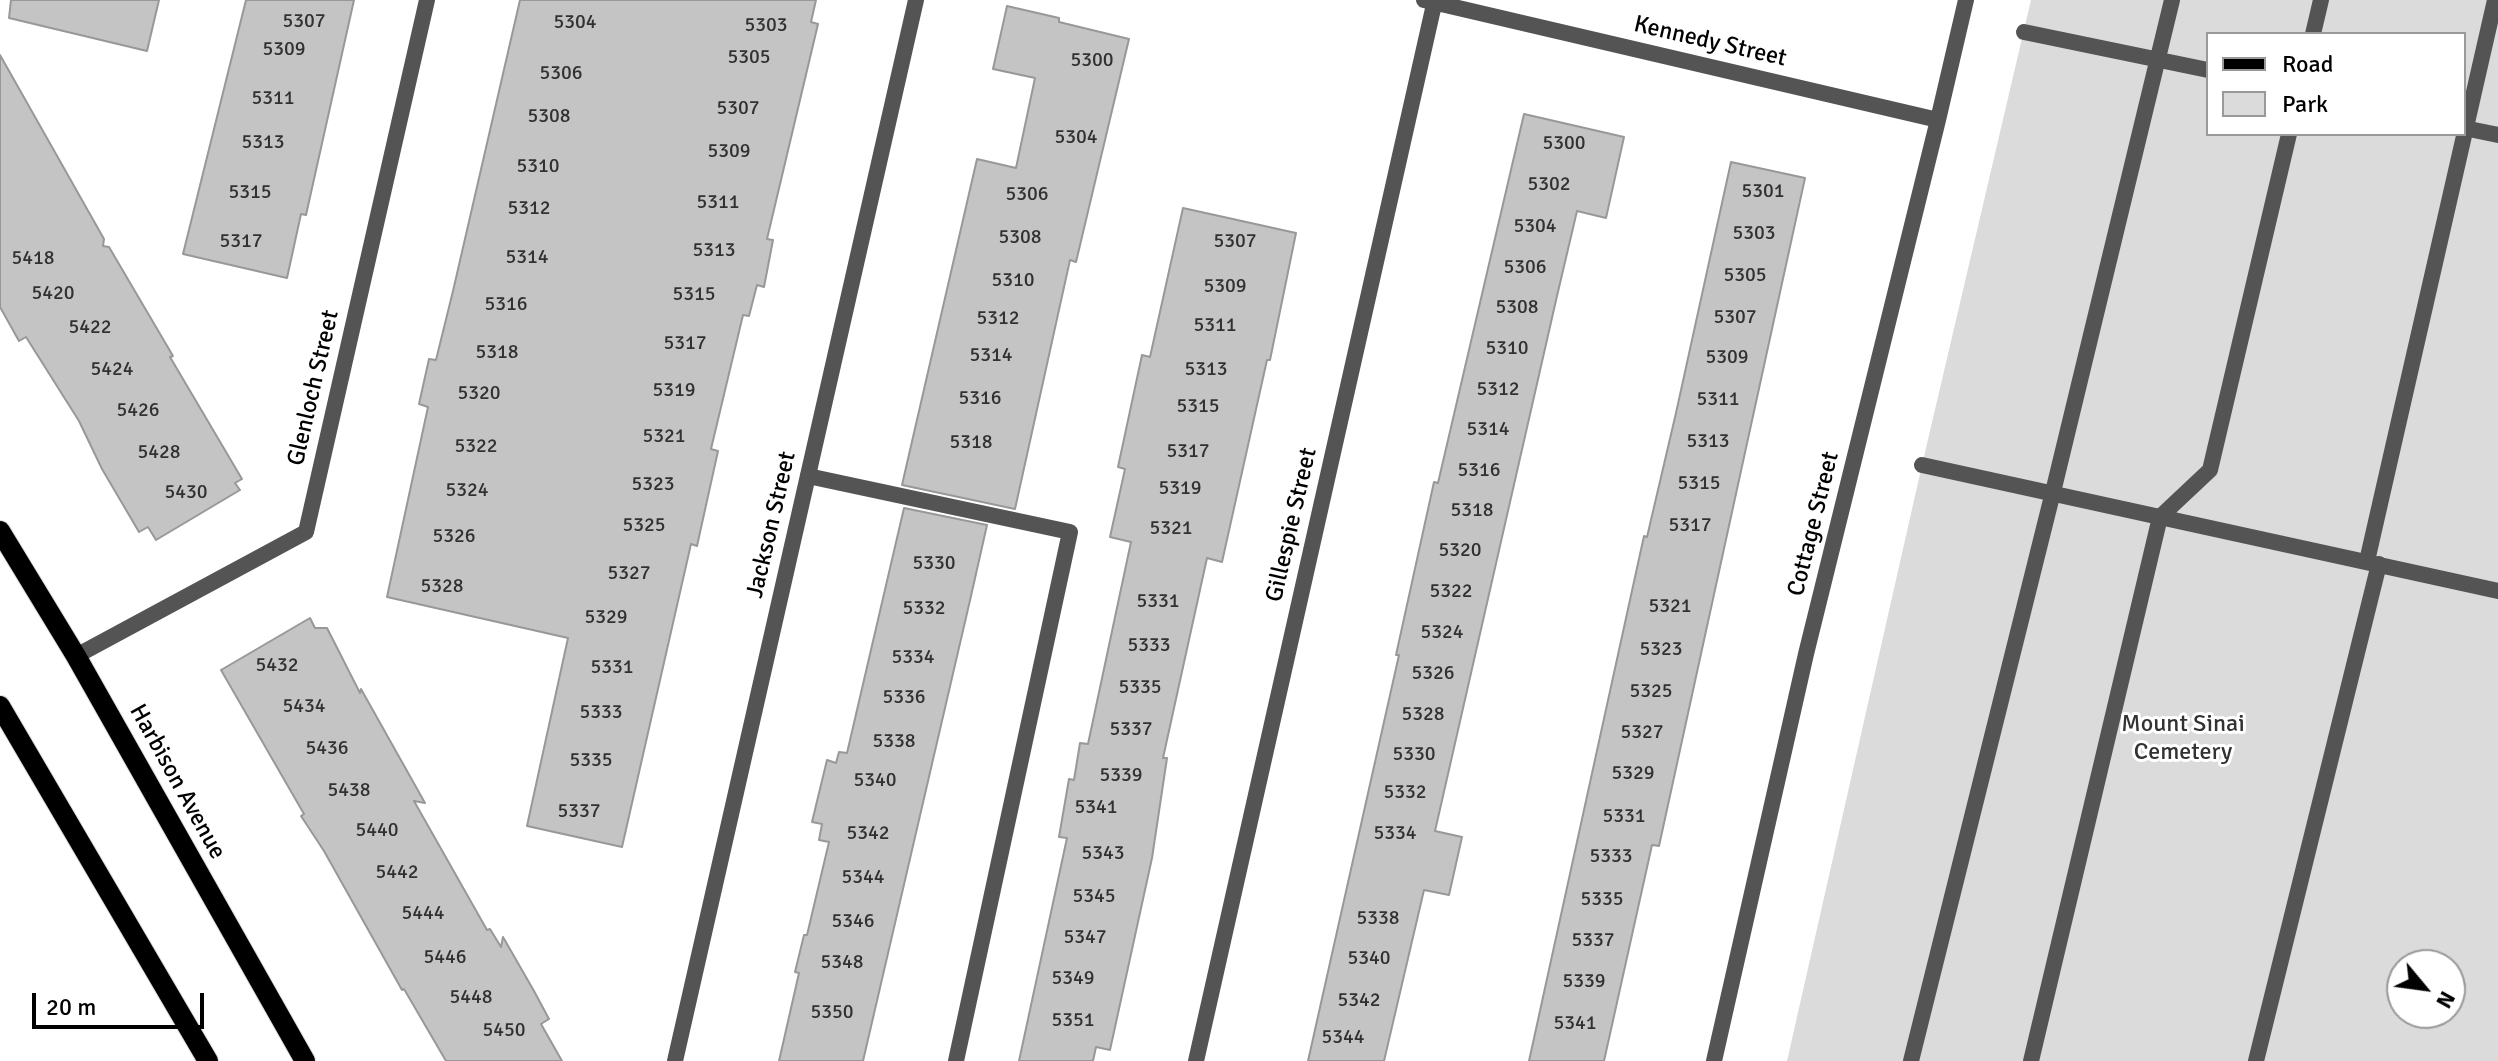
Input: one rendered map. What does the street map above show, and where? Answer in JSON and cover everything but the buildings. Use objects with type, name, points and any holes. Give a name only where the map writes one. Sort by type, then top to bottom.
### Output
[{"type":"main road","name":"Harbison Avenue","points":[[0,531],[76,656],[305,1061]]},
{"type":"main road","points":[[0,706],[208,1061]]},
{"type":"street","name":"Glenloch Street","points":[[76,656],[306,532],[427,0]]},
{"type":"street","name":"Jackson Street","points":[[675,1061],[916,0]]},
{"type":"street","name":"Cottage Street","points":[[1714,1061],[1806,654],[1966,0]]},
{"type":"street","points":[[1911,1061],[2172,0]]},
{"type":"street","points":[[2313,32],[2321,0]]},
{"type":"street","points":[[2466,124],[2495,0]]},
{"type":"street","name":"Kennedy Street","points":[[1431,1],[1938,120]]},
{"type":"street","name":"Gillespie Street","points":[[1196,1061],[1431,1]]},
{"type":"street","points":[[2024,32],[2206,70]]},
{"type":"street","points":[[2466,128],[2498,135]]},
{"type":"street","points":[[2031,1061],[2160,517],[2210,470],[2289,136]]},
{"type":"street","points":[[2256,1061],[2373,563],[2463,136]]},
{"type":"street","points":[[1922,465],[2498,591]]},
{"type":"street","points":[[808,476],[1070,532],[956,1061]]},
{"type":"green space","name":"Mount Sinai Cemetery","points":[[2031,0],[2498,0],[2498,1061],[1787,1061]]}]
